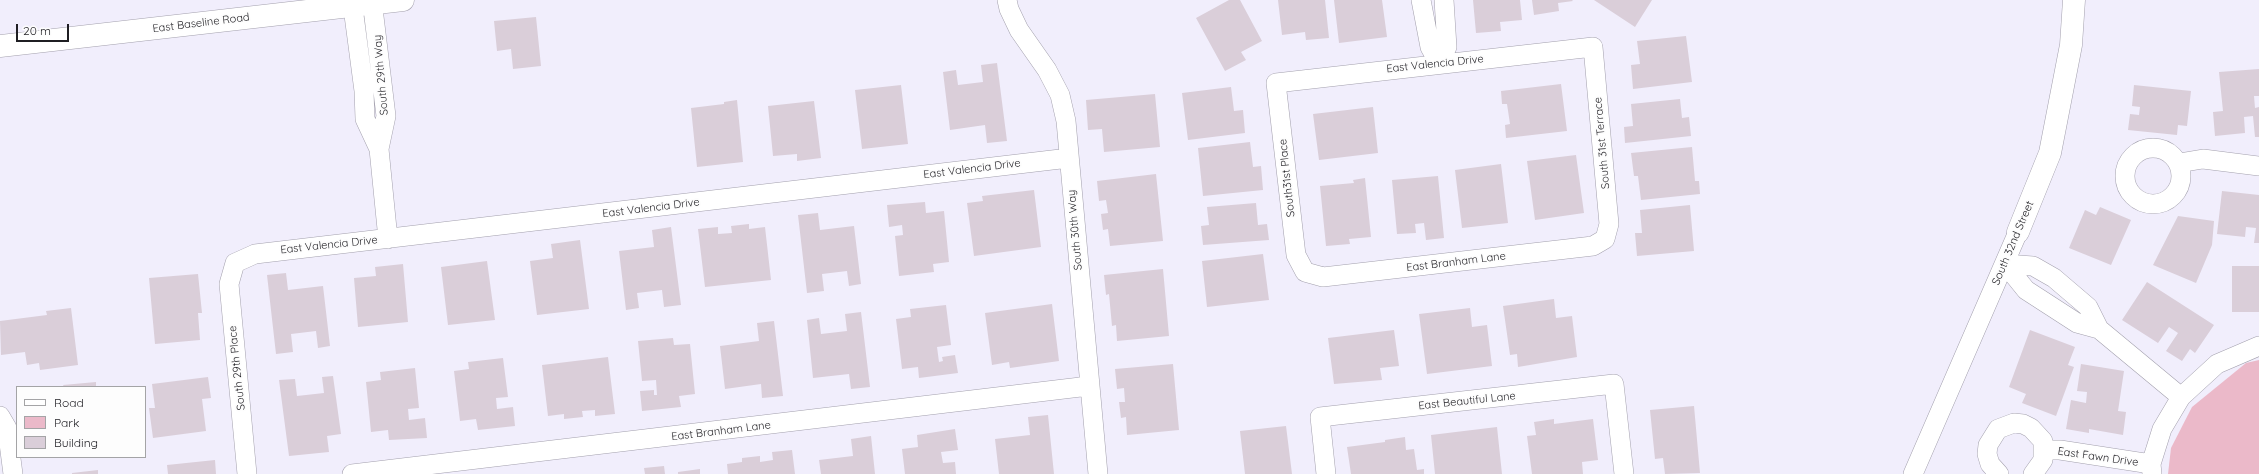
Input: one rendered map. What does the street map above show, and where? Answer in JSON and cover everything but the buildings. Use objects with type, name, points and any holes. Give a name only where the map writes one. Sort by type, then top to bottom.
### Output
[{"type":"main road","name":"East Baseline Road","points":[[0,46],[362,2],[403,0]]},
{"type":"main road","name":"South 32nd Street","points":[[2018,232],[2050,153],[2071,45],[2074,0]]},
{"type":"street","name":"South 30th Way","points":[[1007,0],[1009,9],[1020,30],[1047,70],[1060,96],[1066,121],[1098,474]]},
{"type":"street","points":[[1421,0],[1430,47],[1439,63]]},
{"type":"street","points":[[1439,63],[1447,46],[1444,0]]},
{"type":"street","name":"South 29th Way","points":[[362,2],[383,89],[386,116],[379,149],[388,239]]},
{"type":"street","name":"South 29th Way","points":[[362,2],[365,119],[379,149]]},
{"type":"street","name":"East Valencia Drive","points":[[1276,82],[1593,47]]},
{"type":"street","name":"South 31st Terrace","points":[[1593,47],[1609,224],[1605,239]]},
{"type":"street","name":"South31st Place","points":[[1276,82],[1296,255],[1305,272]]},
{"type":"street","points":[[364,91],[383,89]]},
{"type":"street","name":"East Valencia Drive","points":[[235,263],[254,254],[1069,158]]},
{"type":"street","points":[[2178,163],[2203,159],[2259,166]]},
{"type":"street","name":"South 32nd Street","points":[[1913,474],[2018,232]]},
{"type":"street","name":"East Branham Lane","points":[[1305,272],[1322,277],[1593,246],[1605,239]]},
{"type":"street","name":"South 29th Place","points":[[235,263],[229,284],[247,474]]},
{"type":"street","points":[[2004,264],[2026,290],[2077,323],[2099,329],[2181,397]]},
{"type":"street","points":[[2151,469],[2162,429],[2181,397],[2217,364],[2259,346]]},
{"type":"street","name":"East Beautiful Lane","points":[[1326,474],[1320,417],[1614,384],[1624,474]]},
{"type":"street","name":"East Branham Lane","points":[[352,474],[1089,386]]},
{"type":"street","points":[[0,416],[7,428],[13,474]]},
{"type":"street","name":"East Fawn Drive","points":[[1999,474],[1990,464],[1987,454],[1988,445],[1992,436],[2005,425],[2023,424],[2031,428],[2043,441],[2043,460],[2033,474]]},
{"type":"street","name":"East Fawn Drive","points":[[2044,450],[2060,450],[2151,469]]},
{"type":"green space","points":[[2259,360],[2259,474],[2168,474],[2171,448],[2192,407],[2246,363]]}]
